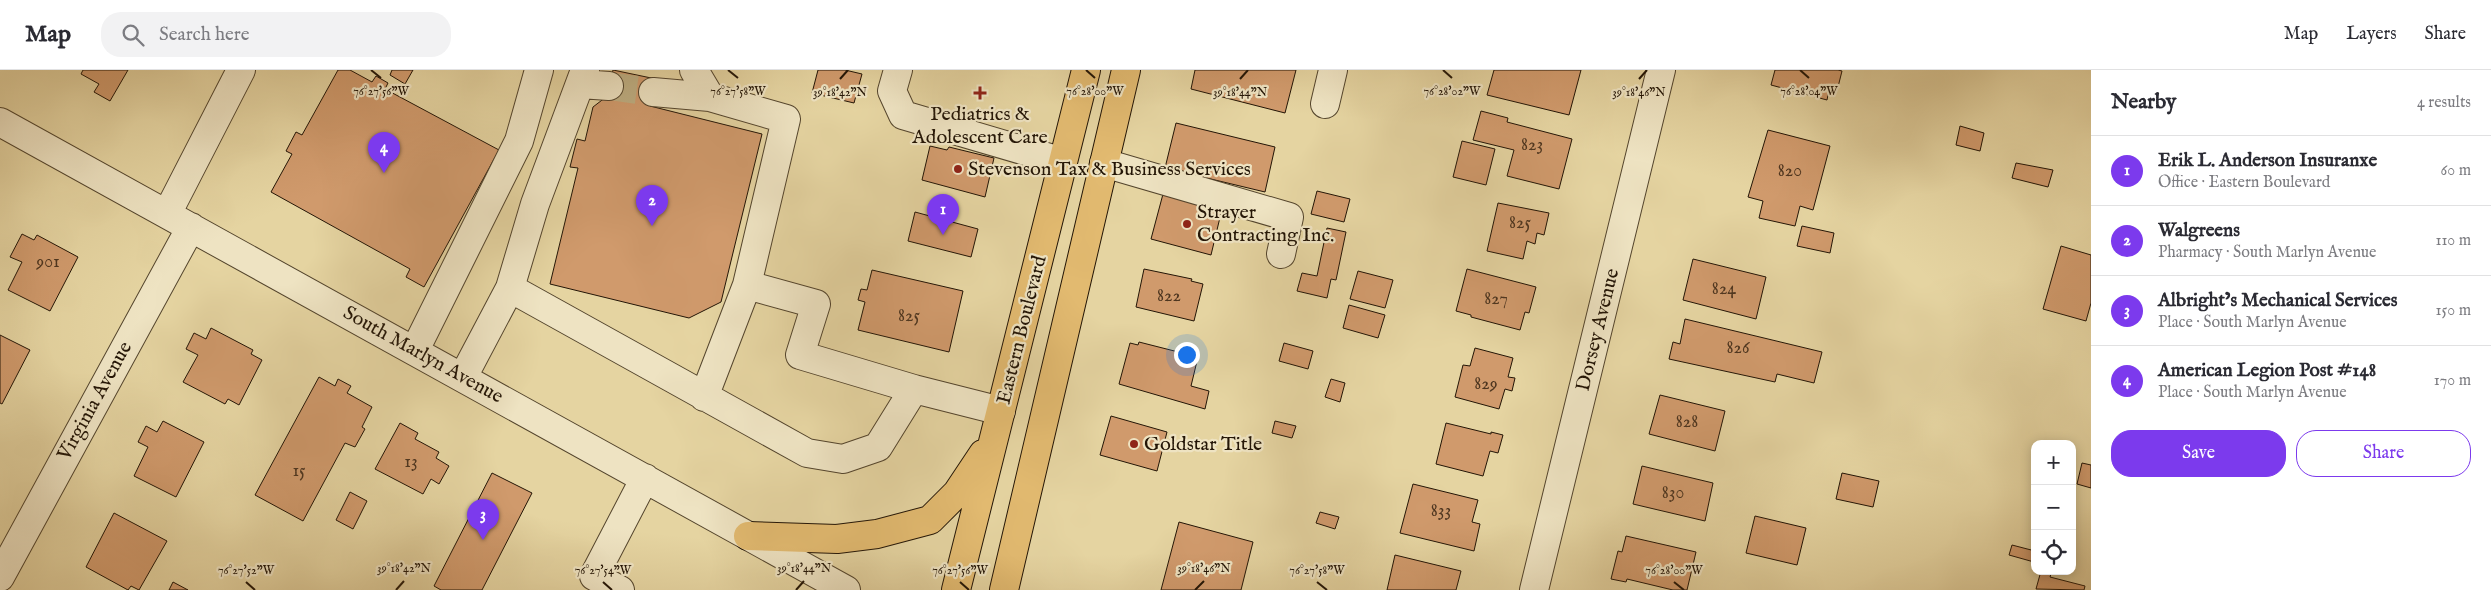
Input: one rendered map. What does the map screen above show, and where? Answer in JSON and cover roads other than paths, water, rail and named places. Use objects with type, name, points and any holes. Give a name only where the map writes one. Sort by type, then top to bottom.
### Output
[{"type":"main road","name":"Eastern Boulevard","points":[[956,590],[1086,70]]},
{"type":"main road","name":"Eastern Boulevard","points":[[1004,590],[1126,70]]},
{"type":"main road","points":[[748,536],[837,539],[877,534],[930,520],[958,493],[998,422]]},
{"type":"street","points":[[167,214],[241,70]]},
{"type":"street","points":[[414,350],[519,141],[539,70]]},
{"type":"street","points":[[694,70],[710,97]]},
{"type":"street","points":[[898,70],[892,91],[903,115],[1063,162]]},
{"type":"street","points":[[1325,104],[1333,70]]},
{"type":"street","name":"Dorsey Avenue","points":[[1534,590],[1661,70]]},
{"type":"street","points":[[463,376],[510,288],[535,204],[583,77],[609,86]]},
{"type":"street","points":[[652,92],[710,97],[786,119],[747,285],[704,397]]},
{"type":"street","name":"South Marlyn Avenue","points":[[0,122],[463,376],[846,590]]},
{"type":"street","points":[[1104,163],[1289,217],[1281,254]]},
{"type":"street","name":"Virginia Avenue","points":[[0,577],[191,227]]},
{"type":"street","points":[[747,285],[816,304],[800,355],[914,390],[998,422]]},
{"type":"street","points":[[510,288],[807,453],[843,459],[878,447],[914,390]]},
{"type":"street","points":[[620,590],[592,583],[645,478]]},
{"type":"tunnel","points":[[609,86],[653,92]]},
{"type":"place","name":"Pediatrics & Adolescent Care","points":[[980,93]]},
{"type":"place","name":"Stevenson Tax & Business Services","points":[[958,169]]},
{"type":"place","name":"American Legion Post #148","points":[[384,173]]},
{"type":"place","name":"Strayer Contracting Inc.","points":[[1187,224]]},
{"type":"place","name":"Walgreens","points":[[652,226]]},
{"type":"place","name":"Erik L. Anderson Insuranxe","points":[[943,235]]},
{"type":"place","name":"Goldstar Title","points":[[1134,444]]},
{"type":"place","name":"Albright’s Mechanical Services","points":[[483,540]]}]
